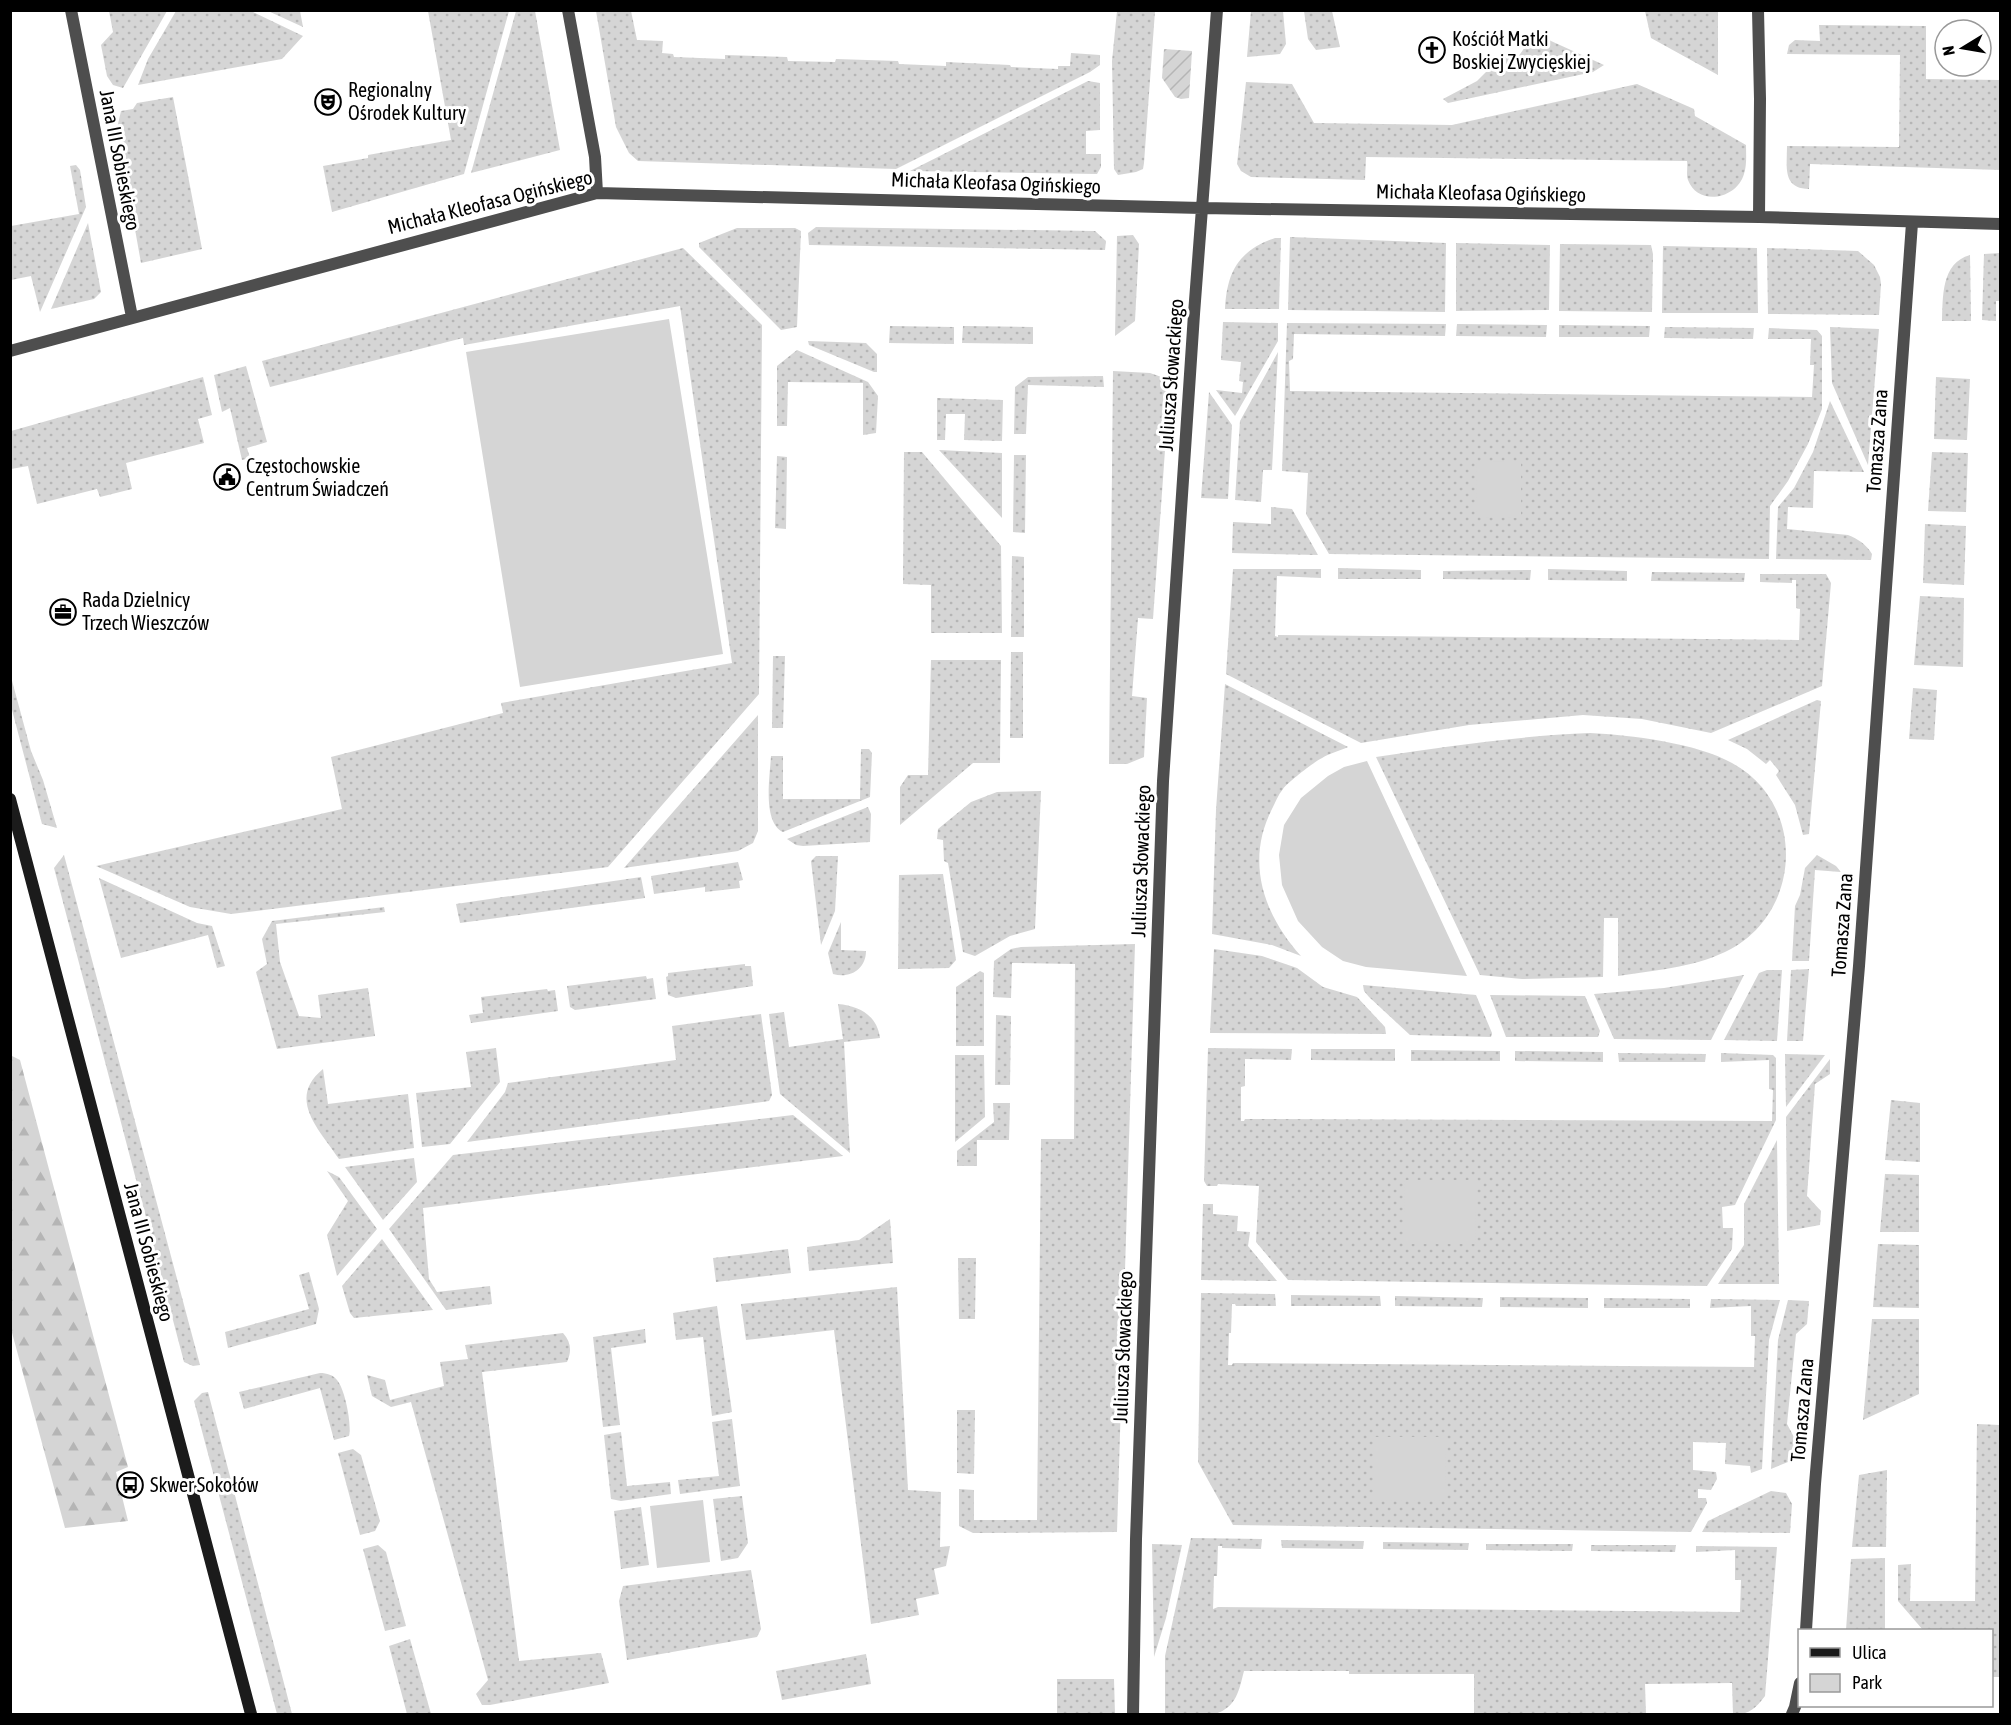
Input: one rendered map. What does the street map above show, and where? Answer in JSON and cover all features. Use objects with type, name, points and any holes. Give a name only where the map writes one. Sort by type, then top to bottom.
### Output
[{"type":"street","name":"Jana III Sobieskiego","points":[[71,10],[132,317]]},
{"type":"street","points":[[568,10],[595,157],[597,193]]},
{"type":"street","name":"Juliusza Słowackiego","points":[[1133,1714],[1136,1539],[1163,781],[1217,10]]},
{"type":"street","points":[[1758,10],[1759,217]]},
{"type":"street","name":"Michała Kleofasa Ogińskiego","points":[[10,351],[597,193],[2001,224]]},
{"type":"street","name":"Tomasza Zana","points":[[1806,1629],[1815,1484],[1860,954],[1912,223]]},
{"type":"street","name":"Jana III Sobieskiego","points":[[10,799],[251,1714]]},
{"type":"street","points":[[1792,1714],[1798,1695]]},
{"type":"green space","points":[[109,11],[167,11],[123,88],[113,85],[107,76],[101,45],[113,32]]},
{"type":"green space","points":[[176,11],[251,11],[303,36],[282,59],[138,85],[148,59]]},
{"type":"green space","points":[[268,11],[300,11],[303,27]]},
{"type":"green space","points":[[428,11],[509,11],[464,174],[332,212],[323,166],[368,158],[368,155],[451,140]]},
{"type":"green space","points":[[516,11],[535,11],[560,150],[471,173]]},
{"type":"green space","points":[[596,11],[631,11],[637,40],[663,41],[662,53],[673,54],[674,57],[725,59],[725,55],[787,57],[788,61],[835,62],[836,59],[898,61],[899,64],[946,66],[946,62],[1058,69],[1058,66],[1070,66],[1071,53],[1100,55],[1100,65],[896,169],[638,161],[629,153],[616,127]]},
{"type":"green space","points":[[1117,11],[1155,11],[1143,169],[1118,175],[1114,169],[1112,61]]},
{"type":"green space","points":[[1251,11],[1283,11],[1286,44],[1280,54],[1247,57]]},
{"type":"green space","points":[[1304,11],[1332,11],[1340,47],[1316,50],[1308,39]]},
{"type":"green space","points":[[1645,11],[1718,11],[1718,75],[1651,38]]},
{"type":"green space","points":[[1819,25],[1926,26],[1926,79],[2000,80],[2000,170],[1810,164],[1809,189],[1794,185],[1788,175],[1787,146],[1899,147],[1900,55],[1787,54],[1789,45],[1795,40],[1820,41]]},
{"type":"green space","points":[[1536,31],[1551,41],[1604,65],[1593,72],[1448,103],[1443,99],[1477,81],[1504,54],[1514,63]]},
{"type":"green space","points":[[1164,49],[1192,51],[1189,98],[1175,97],[1162,78]]},
{"type":"green space","points":[[1088,81],[1100,83],[1100,130],[1086,131],[1086,154],[1101,154],[1101,167],[1097,174],[910,171]]},
{"type":"green space","points":[[1246,82],[1292,84],[1314,123],[1452,125],[1637,84],[1694,109],[1695,116],[1746,145],[1746,167],[1740,183],[1734,189],[1726,194],[1708,197],[1693,189],[1687,178],[1687,161],[1366,157],[1365,180],[1251,177],[1241,171],[1237,164]]},
{"type":"green space","points":[[173,97],[202,249],[141,263],[117,128],[121,111],[133,109],[137,103]]},
{"type":"green space","points":[[76,165],[80,170],[86,207],[40,312],[31,276],[11,280],[11,226],[79,214],[70,166]]},
{"type":"green space","points":[[88,223],[101,292],[94,299],[51,309]]},
{"type":"green space","points":[[816,227],[1095,231],[1106,241],[1105,250],[809,245],[808,233]]},
{"type":"green space","points":[[737,228],[795,228],[801,231],[797,327],[781,330],[699,247],[699,243]]},
{"type":"green space","points":[[1133,235],[1139,244],[1135,321],[1115,336],[1117,236]]},
{"type":"green space","points":[[1290,237],[1446,243],[1445,312],[1288,310]]},
{"type":"green space","points":[[1275,238],[1281,238],[1279,309],[1225,309],[1228,284],[1237,264],[1252,249]]},
{"type":"green space","points":[[1456,243],[1550,245],[1549,310],[1456,311]]},
{"type":"green space","points":[[1560,244],[1651,245],[1653,254],[1652,312],[1559,311]]},
{"type":"green space","points":[[1663,246],[1757,248],[1758,313],[1662,313]]},
{"type":"green space","points":[[683,248],[762,325],[759,694],[608,867],[231,914],[190,907],[96,866],[342,809],[331,757],[503,713],[501,703],[732,663],[680,306],[464,345],[463,338],[270,387],[262,361]]},
{"type":"green space","points":[[1767,248],[1858,251],[1874,265],[1880,277],[1879,315],[1768,314]]},
{"type":"green space","points":[[2000,253],[2000,301],[1996,301],[1996,321],[1982,320],[1984,254]]},
{"type":"green space","points":[[1970,255],[1971,321],[1942,321],[1944,292],[1949,273],[1961,259]]},
{"type":"green space","points":[[669,319],[723,654],[520,687],[466,352]]},
{"type":"green space","points":[[1223,322],[1278,323],[1278,341],[1235,416],[1216,390],[1242,393],[1243,382],[1239,381],[1241,362],[1221,360]]},
{"type":"green space","points":[[1287,323],[1446,324],[1445,336],[1294,334],[1293,359],[1289,361],[1290,391],[1812,397],[1814,365],[1810,365],[1811,339],[1768,339],[1769,328],[1817,330],[1822,336],[1822,409],[1808,444],[1788,481],[1770,506],[1769,559],[1329,554],[1306,514],[1308,473],[1282,471]]},
{"type":"green space","points":[[1457,324],[1547,325],[1546,337],[1456,336]]},
{"type":"green space","points":[[1559,325],[1650,326],[1649,337],[1559,337]]},
{"type":"green space","points":[[890,326],[954,327],[954,344],[889,343]]},
{"type":"green space","points":[[963,326],[1033,327],[1033,344],[962,343]]},
{"type":"green space","points":[[1665,327],[1754,328],[1753,339],[1664,338]]},
{"type":"green space","points":[[1830,327],[1879,329],[1868,465],[1832,383]]},
{"type":"green space","points":[[808,341],[866,343],[877,354],[877,372],[809,345]]},
{"type":"green space","points":[[797,350],[868,382],[878,396],[876,433],[863,435],[863,383],[788,382],[787,426],[777,426],[777,366]]},
{"type":"green space","points":[[1278,352],[1272,470],[1263,470],[1261,502],[1235,500],[1240,421]]},
{"type":"green space","points":[[246,366],[267,442],[247,448],[250,458],[242,460],[230,408],[222,412],[214,375]]},
{"type":"green space","points":[[1113,371],[1150,373],[1170,380],[1153,619],[1138,618],[1132,696],[1147,698],[1144,757],[1127,764],[1109,764]]},
{"type":"green space","points":[[1103,376],[1104,387],[1028,385],[1026,434],[1014,434],[1015,387],[1028,377]]},
{"type":"green space","points":[[203,377],[212,415],[198,419],[204,443],[126,463],[132,489],[100,497],[97,489],[37,504],[28,466],[11,469],[11,431]]},
{"type":"green space","points":[[1936,377],[1970,379],[1967,440],[1934,439]]},
{"type":"green space","points":[[1209,392],[1232,425],[1228,499],[1201,498]]},
{"type":"green space","points":[[937,398],[1003,400],[1002,441],[964,440],[965,414],[946,414],[945,440],[937,440]]},
{"type":"green space","points":[[1830,401],[1864,472],[1814,471],[1813,508],[1788,507],[1787,529],[1848,535],[1867,547],[1872,554],[1871,560],[1776,559],[1778,507],[1794,488],[1813,452]]},
{"type":"green space","points":[[939,450],[1002,453],[1002,518]]},
{"type":"green space","points":[[904,452],[922,452],[1001,546],[1002,633],[931,633],[931,585],[903,584]]},
{"type":"green space","points":[[1932,452],[1968,453],[1966,512],[1928,511]]},
{"type":"green space","points":[[1014,455],[1026,455],[1025,533],[1013,532]]},
{"type":"green space","points":[[777,456],[787,457],[786,529],[775,528]]},
{"type":"green space","points":[[1477,461],[1521,462],[1521,518],[1476,517]]},
{"type":"green space","points":[[1271,507],[1292,509],[1318,555],[1232,553],[1233,522],[1271,524]]},
{"type":"green space","points":[[1925,524],[1966,526],[1964,585],[1923,583]]},
{"type":"green space","points":[[1012,556],[1024,557],[1024,637],[1011,637]]},
{"type":"green space","points":[[1338,568],[1421,570],[1421,579],[1338,579]]},
{"type":"green space","points":[[1233,569],[1321,569],[1321,578],[1277,576],[1275,636],[1278,637],[1278,635],[1799,640],[1800,609],[1796,608],[1796,580],[1792,580],[1792,583],[1760,582],[1760,574],[1826,574],[1831,583],[1822,686],[1711,733],[1642,719],[1583,715],[1469,725],[1361,743],[1226,674]]},
{"type":"green space","points":[[1548,569],[1627,571],[1627,581],[1548,580]]},
{"type":"green space","points":[[1531,570],[1530,580],[1443,579],[1443,571]]},
{"type":"green space","points":[[1652,572],[1745,573],[1744,582],[1651,581]]},
{"type":"green space","points":[[1920,596],[1964,598],[1963,667],[1914,665]]},
{"type":"green space","points":[[1011,652],[1023,652],[1023,738],[1010,738]]},
{"type":"green space","points":[[773,656],[785,656],[783,728],[772,728]]},
{"type":"green space","points":[[931,660],[1001,660],[1000,763],[973,763],[900,825],[900,787],[908,775],[928,775]]},
{"type":"green space","points":[[11,677],[31,751],[43,780],[57,828],[42,824],[11,706]]},
{"type":"green space","points":[[1225,684],[1348,747],[1318,760],[1286,786],[1281,791],[1264,829],[1260,849],[1262,887],[1277,923],[1301,956],[1272,945],[1212,934],[1216,810]]},
{"type":"green space","points":[[1913,688],[1937,690],[1934,740],[1909,739]]},
{"type":"green space","points":[[1817,700],[1821,701],[1809,834],[1803,835],[1795,805],[1776,775],[1779,771],[1770,760],[1766,764],[1747,749],[1728,740]]},
{"type":"green space","points":[[758,715],[758,831],[753,843],[738,851],[624,868]]},
{"type":"green space","points":[[1590,733],[1643,738],[1701,750],[1732,763],[1757,781],[1774,805],[1783,831],[1786,859],[1781,887],[1769,913],[1751,935],[1725,952],[1699,962],[1618,976],[1618,918],[1604,918],[1603,977],[1522,979],[1480,975],[1376,757],[1536,736]]},
{"type":"green space","points":[[861,749],[869,749],[872,753],[870,797],[783,832],[776,827],[772,819],[769,798],[771,756],[783,756],[783,799],[860,799]]},
{"type":"green space","points":[[1367,761],[1467,976],[1366,967],[1343,961],[1322,947],[1298,921],[1282,885],[1279,855],[1284,825],[1301,798],[1328,776],[1344,767]]},
{"type":"green space","points":[[1041,791],[1035,929],[1010,936],[975,956],[963,952],[948,863],[944,861],[943,840],[937,839],[938,829],[971,802],[997,792]]},
{"type":"green space","points":[[868,807],[871,814],[870,842],[803,846],[796,845],[787,839]]},
{"type":"green space","points":[[64,855],[200,1365],[193,1366],[184,1362],[54,868]]},
{"type":"green space","points":[[1817,855],[1836,866],[1841,872],[1815,870],[1809,961],[1792,961],[1795,906],[1800,895],[1805,868]]},
{"type":"green space","points":[[816,856],[838,856],[835,911],[821,945],[811,861]]},
{"type":"green space","points":[[738,862],[743,880],[739,881],[740,888],[705,892],[705,887],[654,894],[651,876]]},
{"type":"green space","points":[[943,874],[956,960],[949,968],[898,969],[899,875]]},
{"type":"green space","points":[[641,877],[645,898],[460,923],[456,904]]},
{"type":"green space","points":[[99,878],[197,923],[212,926],[225,966],[217,968],[208,935],[121,958]]},
{"type":"green space","points":[[384,907],[385,912],[276,924],[280,962],[299,1016],[321,1018],[318,995],[368,988],[375,1036],[277,1049],[256,972],[267,964],[262,939],[272,921]]},
{"type":"green space","points":[[841,922],[841,950],[866,951],[860,968],[845,975],[833,974],[828,953]]},
{"type":"green space","points":[[1135,944],[1117,1532],[973,1533],[959,1526],[959,1489],[974,1490],[974,1520],[1037,1520],[1041,1139],[1074,1139],[1075,964],[1012,963],[1011,998],[993,997],[994,961],[1011,949],[1021,947]]},
{"type":"green space","points":[[1214,949],[1262,956],[1297,968],[1323,987],[1357,997],[1385,1027],[1386,1034],[1210,1033]]},
{"type":"green space","points":[[745,964],[745,966],[751,966],[753,986],[676,998],[668,995],[666,977],[668,973]]},
{"type":"green space","points":[[1809,969],[1803,1041],[1787,1041],[1791,970]]},
{"type":"green space","points":[[1767,970],[1782,970],[1777,1041],[1724,1040],[1759,973]]},
{"type":"green space","points":[[980,971],[984,973],[984,1046],[956,1046],[956,987]]},
{"type":"green space","points":[[1744,975],[1711,1040],[1614,1039],[1594,994],[1664,988]]},
{"type":"green space","points":[[646,976],[647,979],[653,978],[656,999],[575,1010],[570,1007],[567,986]]},
{"type":"green space","points":[[1363,985],[1476,995],[1492,1033],[1491,1037],[1410,1035],[1369,997]]},
{"type":"green space","points":[[547,989],[548,991],[555,990],[558,1011],[471,1023],[469,1015],[483,1013],[481,997]]},
{"type":"green space","points":[[1490,995],[1585,996],[1600,1031],[1598,1037],[1506,1037]]},
{"type":"green space","points":[[838,1004],[866,1013],[875,1023],[880,1038],[844,1042],[850,1153],[780,1094],[769,1014],[784,1012],[789,1047],[843,1039]]},
{"type":"green space","points":[[761,1014],[772,1095],[769,1101],[467,1142],[505,1092],[508,1083],[676,1060],[672,1026]]},
{"type":"green space","points":[[996,1015],[1011,1016],[1010,1085],[995,1085]]},
{"type":"green space","points":[[496,1048],[500,1082],[450,1144],[422,1147],[416,1093],[471,1087],[466,1052]]},
{"type":"green space","points":[[1208,1048],[1292,1049],[1291,1060],[1245,1059],[1245,1086],[1241,1087],[1241,1121],[1245,1119],[1772,1121],[1773,1090],[1769,1089],[1769,1060],[1721,1062],[1721,1053],[1773,1055],[1776,1058],[1776,1120],[1735,1205],[1722,1207],[1723,1228],[1733,1228],[1732,1249],[1707,1286],[1288,1280],[1256,1242],[1259,1186],[1218,1184],[1207,1186],[1204,1181]]},
{"type":"green space","points":[[1311,1049],[1395,1049],[1395,1061],[1311,1060]]},
{"type":"green space","points":[[1411,1050],[1500,1051],[1500,1061],[1411,1061]]},
{"type":"green space","points":[[1515,1051],[1603,1052],[1603,1062],[1515,1061]]},
{"type":"green space","points":[[1618,1053],[1706,1054],[1705,1062],[1619,1062]]},
{"type":"green space","points":[[1785,1054],[1825,1055],[1786,1107]]},
{"type":"green space","points":[[955,1055],[984,1055],[985,1117],[955,1142]]},
{"type":"green space","points":[[12,1056],[20,1060],[128,1467],[116,1472],[128,1521],[65,1528],[11,1329]]},
{"type":"green space","points":[[1830,1059],[1830,1074],[1815,1084],[1807,1196],[1821,1211],[1820,1225],[1787,1231],[1786,1117]]},
{"type":"green space","points":[[323,1069],[328,1104],[408,1094],[414,1148],[339,1159],[316,1126],[307,1103],[307,1092],[312,1080]]},
{"type":"green space","points":[[1891,1100],[1920,1103],[1920,1162],[1885,1160]]},
{"type":"green space","points":[[993,1103],[1010,1103],[1009,1140],[977,1140],[977,1166],[957,1166],[957,1151],[994,1122]]},
{"type":"green space","points":[[793,1115],[843,1156],[423,1208],[429,1279],[437,1292],[490,1286],[492,1304],[446,1310],[389,1229],[453,1155]]},
{"type":"green space","points":[[1777,1140],[1779,1284],[1718,1284],[1744,1245],[1744,1204]]},
{"type":"green space","points":[[414,1158],[417,1182],[383,1220],[345,1167]]},
{"type":"green space","points":[[327,1171],[339,1177],[377,1229],[337,1276],[327,1235],[348,1201]]},
{"type":"green space","points":[[1885,1174],[1919,1175],[1919,1232],[1880,1232]]},
{"type":"green space","points":[[1404,1180],[1475,1180],[1476,1244],[1405,1244]]},
{"type":"green space","points":[[1203,1204],[1213,1204],[1213,1214],[1238,1216],[1237,1231],[1250,1232],[1248,1246],[1277,1281],[1201,1280]]},
{"type":"green space","points":[[890,1219],[893,1263],[809,1271],[807,1247],[859,1240]]},
{"type":"green space","points":[[382,1239],[433,1310],[354,1318],[350,1313],[342,1286]]},
{"type":"green space","points":[[1878,1244],[1919,1245],[1919,1308],[1873,1307]]},
{"type":"green space","points":[[788,1249],[791,1273],[716,1282],[713,1258]]},
{"type":"green space","points":[[958,1258],[976,1258],[975,1319],[959,1319]]},
{"type":"green space","points":[[309,1272],[319,1309],[316,1324],[228,1348],[225,1332],[309,1309],[299,1275]]},
{"type":"green space","points":[[897,1287],[908,1490],[941,1492],[940,1547],[950,1546],[946,1566],[934,1569],[939,1594],[916,1599],[919,1615],[871,1624],[834,1330],[746,1340],[741,1304]]},
{"type":"green space","points":[[1201,1293],[1275,1294],[1276,1306],[1236,1306],[1232,1304],[1228,1365],[1233,1363],[1754,1367],[1755,1336],[1751,1336],[1751,1306],[1710,1308],[1711,1299],[1780,1300],[1769,1340],[1762,1469],[1751,1473],[1750,1466],[1725,1464],[1726,1443],[1693,1442],[1693,1470],[1716,1472],[1717,1479],[1711,1490],[1698,1489],[1698,1498],[1706,1498],[1707,1503],[1691,1532],[1233,1525],[1198,1462]]},
{"type":"green space","points":[[1291,1295],[1380,1296],[1381,1306],[1291,1306]]},
{"type":"green space","points":[[1395,1296],[1483,1298],[1482,1307],[1395,1306]]},
{"type":"green space","points":[[1500,1297],[1588,1298],[1588,1308],[1500,1307]]},
{"type":"green space","points":[[1604,1298],[1690,1299],[1690,1308],[1604,1308]]},
{"type":"green space","points":[[1788,1300],[1809,1301],[1807,1324],[1796,1334],[1787,1424],[1795,1439],[1794,1451],[1788,1462],[1771,1469],[1778,1340]]},
{"type":"green space","points":[[717,1306],[732,1412],[712,1416],[703,1337],[676,1340],[673,1313]]},
{"type":"green space","points":[[1872,1319],[1919,1319],[1919,1394],[1863,1420]]},
{"type":"green space","points":[[645,1329],[646,1343],[611,1348],[620,1425],[603,1427],[593,1337]]},
{"type":"green space","points":[[563,1333],[570,1347],[567,1362],[482,1372],[519,1661],[601,1653],[609,1683],[482,1705],[476,1694],[488,1680],[411,1402],[391,1407],[372,1396],[367,1375],[385,1380],[390,1400],[444,1386],[440,1362],[468,1359],[465,1345]]},
{"type":"green space","points":[[320,1373],[335,1378],[343,1391],[350,1424],[349,1436],[334,1440],[320,1388],[244,1409],[239,1392]]},
{"type":"green space","points":[[208,1392],[292,1714],[277,1714],[194,1401],[202,1393]]},
{"type":"green space","points":[[957,1410],[975,1410],[974,1474],[957,1473]]},
{"type":"green space","points":[[732,1419],[740,1486],[680,1494],[678,1480],[719,1476],[712,1422]]},
{"type":"green space","points":[[1977,1424],[2000,1425],[2000,1677],[1993,1677],[1993,1629],[1922,1629],[1898,1601],[1898,1565],[1911,1564],[1910,1601],[1975,1601]]},
{"type":"green space","points":[[621,1432],[627,1486],[670,1482],[671,1494],[621,1501],[611,1499],[604,1435]]},
{"type":"green space","points":[[1375,1437],[1445,1437],[1446,1500],[1375,1501]]},
{"type":"green space","points":[[353,1449],[361,1455],[380,1521],[375,1531],[360,1535],[338,1453]]},
{"type":"green space","points":[[1887,1470],[1886,1547],[1852,1547],[1859,1475]]},
{"type":"green space","points":[[1771,1491],[1786,1493],[1792,1504],[1790,1533],[1702,1532],[1708,1521]]},
{"type":"green space","points":[[742,1496],[748,1543],[738,1558],[721,1561],[713,1499]]},
{"type":"green space","points":[[703,1500],[710,1562],[657,1568],[650,1506]]},
{"type":"green space","points":[[641,1507],[649,1565],[621,1569],[614,1511]]},
{"type":"green space","points":[[1191,1538],[1262,1539],[1261,1549],[1218,1546],[1213,1609],[1218,1607],[1740,1612],[1741,1580],[1735,1580],[1735,1550],[1696,1552],[1696,1546],[1777,1547],[1765,1696],[1751,1710],[1733,1714],[1732,1683],[1645,1684],[1646,1714],[1474,1714],[1474,1674],[1244,1671],[1236,1697],[1222,1711],[1215,1714],[1165,1714],[1165,1656]]},
{"type":"green space","points":[[1281,1540],[1364,1541],[1363,1549],[1282,1548]]},
{"type":"green space","points":[[1383,1542],[1469,1543],[1468,1550],[1383,1549]]},
{"type":"green space","points":[[1152,1544],[1182,1545],[1166,1618],[1154,1657]]},
{"type":"green space","points":[[1486,1544],[1573,1544],[1572,1551],[1486,1550]]},
{"type":"green space","points":[[378,1545],[386,1552],[406,1626],[385,1631],[363,1549]]},
{"type":"green space","points":[[1591,1545],[1676,1545],[1675,1552],[1591,1551]]},
{"type":"green space","points":[[1885,1558],[1885,1629],[1846,1629],[1851,1559]]},
{"type":"green space","points":[[751,1570],[761,1629],[757,1637],[627,1660],[619,1601],[623,1586]]},
{"type":"green space","points":[[410,1639],[431,1714],[407,1714],[389,1646]]},
{"type":"green space","points":[[866,1654],[871,1684],[782,1700],[776,1671]]},
{"type":"green space","points":[[1057,1679],[1114,1679],[1115,1714],[1057,1714]]},
{"type":"place","name":"Kościół Matki Boskiej Zwycięskiej","points":[[1432,50]]},
{"type":"place","name":"Regionalny Ośrodek Kultury","points":[[328,102]]},
{"type":"place","name":"Częstochowskie Centrum Świadczeń","points":[[227,477]]},
{"type":"place","name":"Rada Dzielnicy Trzech Wieszczów","points":[[63,612]]},
{"type":"place","name":"Skwer Sokołów","points":[[130,1485]]}]
